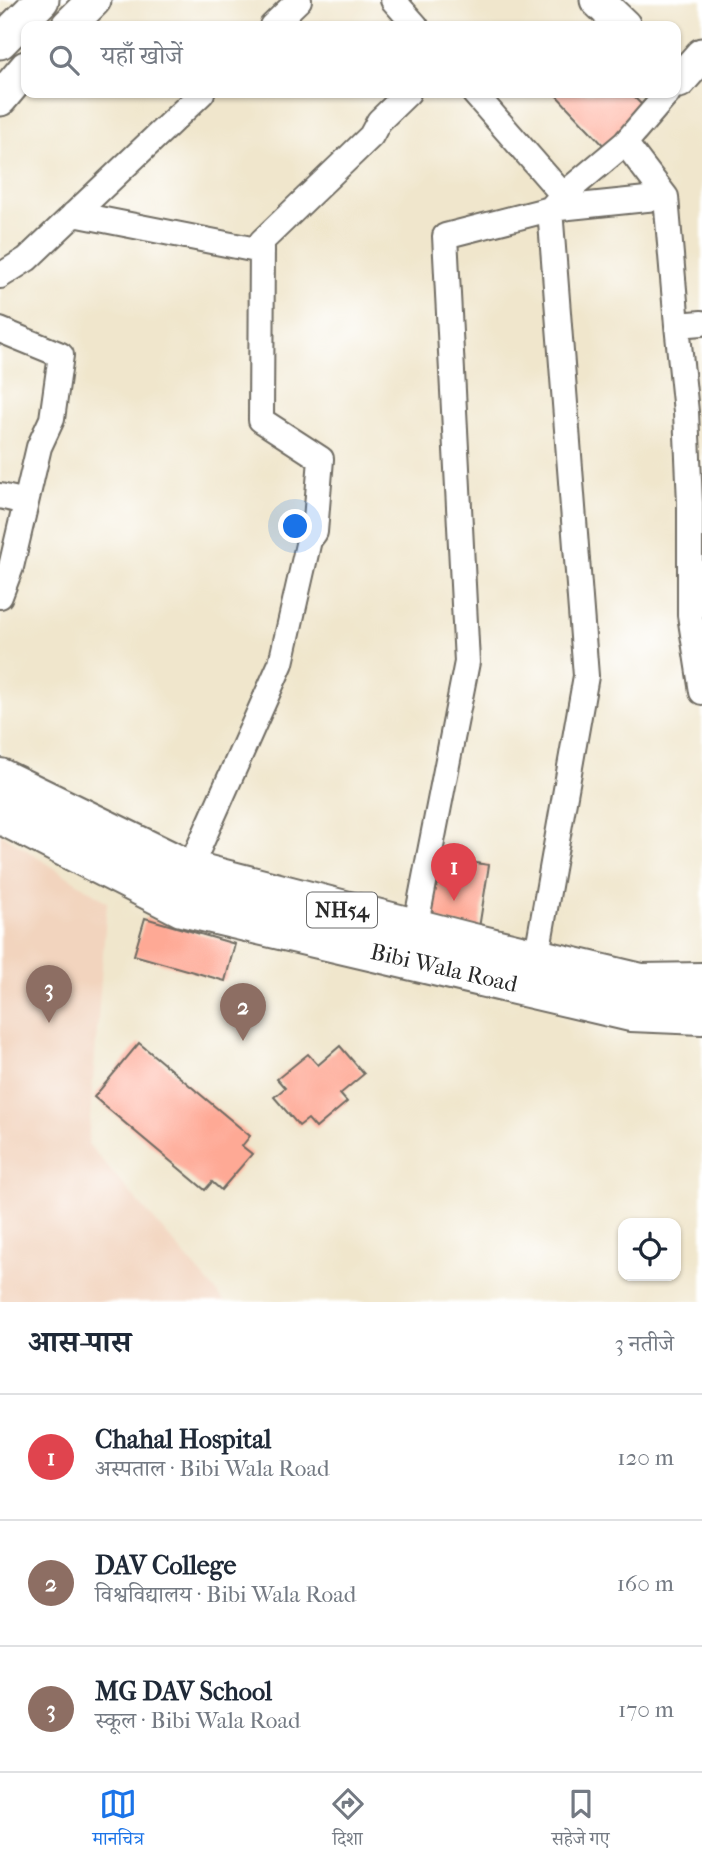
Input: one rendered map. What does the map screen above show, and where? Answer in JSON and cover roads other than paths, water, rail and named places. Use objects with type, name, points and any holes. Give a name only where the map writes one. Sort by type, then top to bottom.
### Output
[{"type":"highway","name":"NH54","points":[[0,778],[190,870],[415,929],[533,973],[641,983],[702,982]]},
{"type":"highway","name":"Bibi Wala Road","points":[[0,814],[182,907],[533,973],[631,1012],[702,1015]]},
{"type":"main road","points":[[0,42],[42,0]]},
{"type":"main road","points":[[73,21],[94,0]]},
{"type":"main road","points":[[597,0],[619,21]]},
{"type":"main road","points":[[681,78],[702,55]]},
{"type":"main road","points":[[0,99],[21,74]]},
{"type":"street","points":[[277,21],[299,0]]},
{"type":"street","points":[[393,0],[412,21]]},
{"type":"street","points":[[0,276],[27,259],[197,98]]},
{"type":"street","points":[[190,870],[281,663],[309,540],[315,532],[321,459],[261,420],[262,241],[371,136],[379,121],[403,98]]},
{"type":"street","points":[[478,98],[557,202],[586,676],[533,973]]},
{"type":"street","points":[[557,202],[625,143],[663,98]]},
{"type":"street","points":[[625,143],[666,197],[677,325],[694,412],[696,502],[690,615],[702,692]]},
{"type":"street","points":[[415,929],[467,662],[445,236],[557,202],[666,197]]},
{"type":"street","points":[[74,214],[261,251]]},
{"type":"street","points":[[677,325],[702,323]]},
{"type":"street","points":[[0,330],[61,355],[52,419],[40,447],[10,567],[0,596]]},
{"type":"street","points":[[0,496],[26,502]]},
{"type":"place","name":"Chahal Hospital","points":[[454,901]]},
{"type":"place","name":"MG DAV School","points":[[49,1023]]},
{"type":"place","name":"DAV College","points":[[243,1041]]}]
